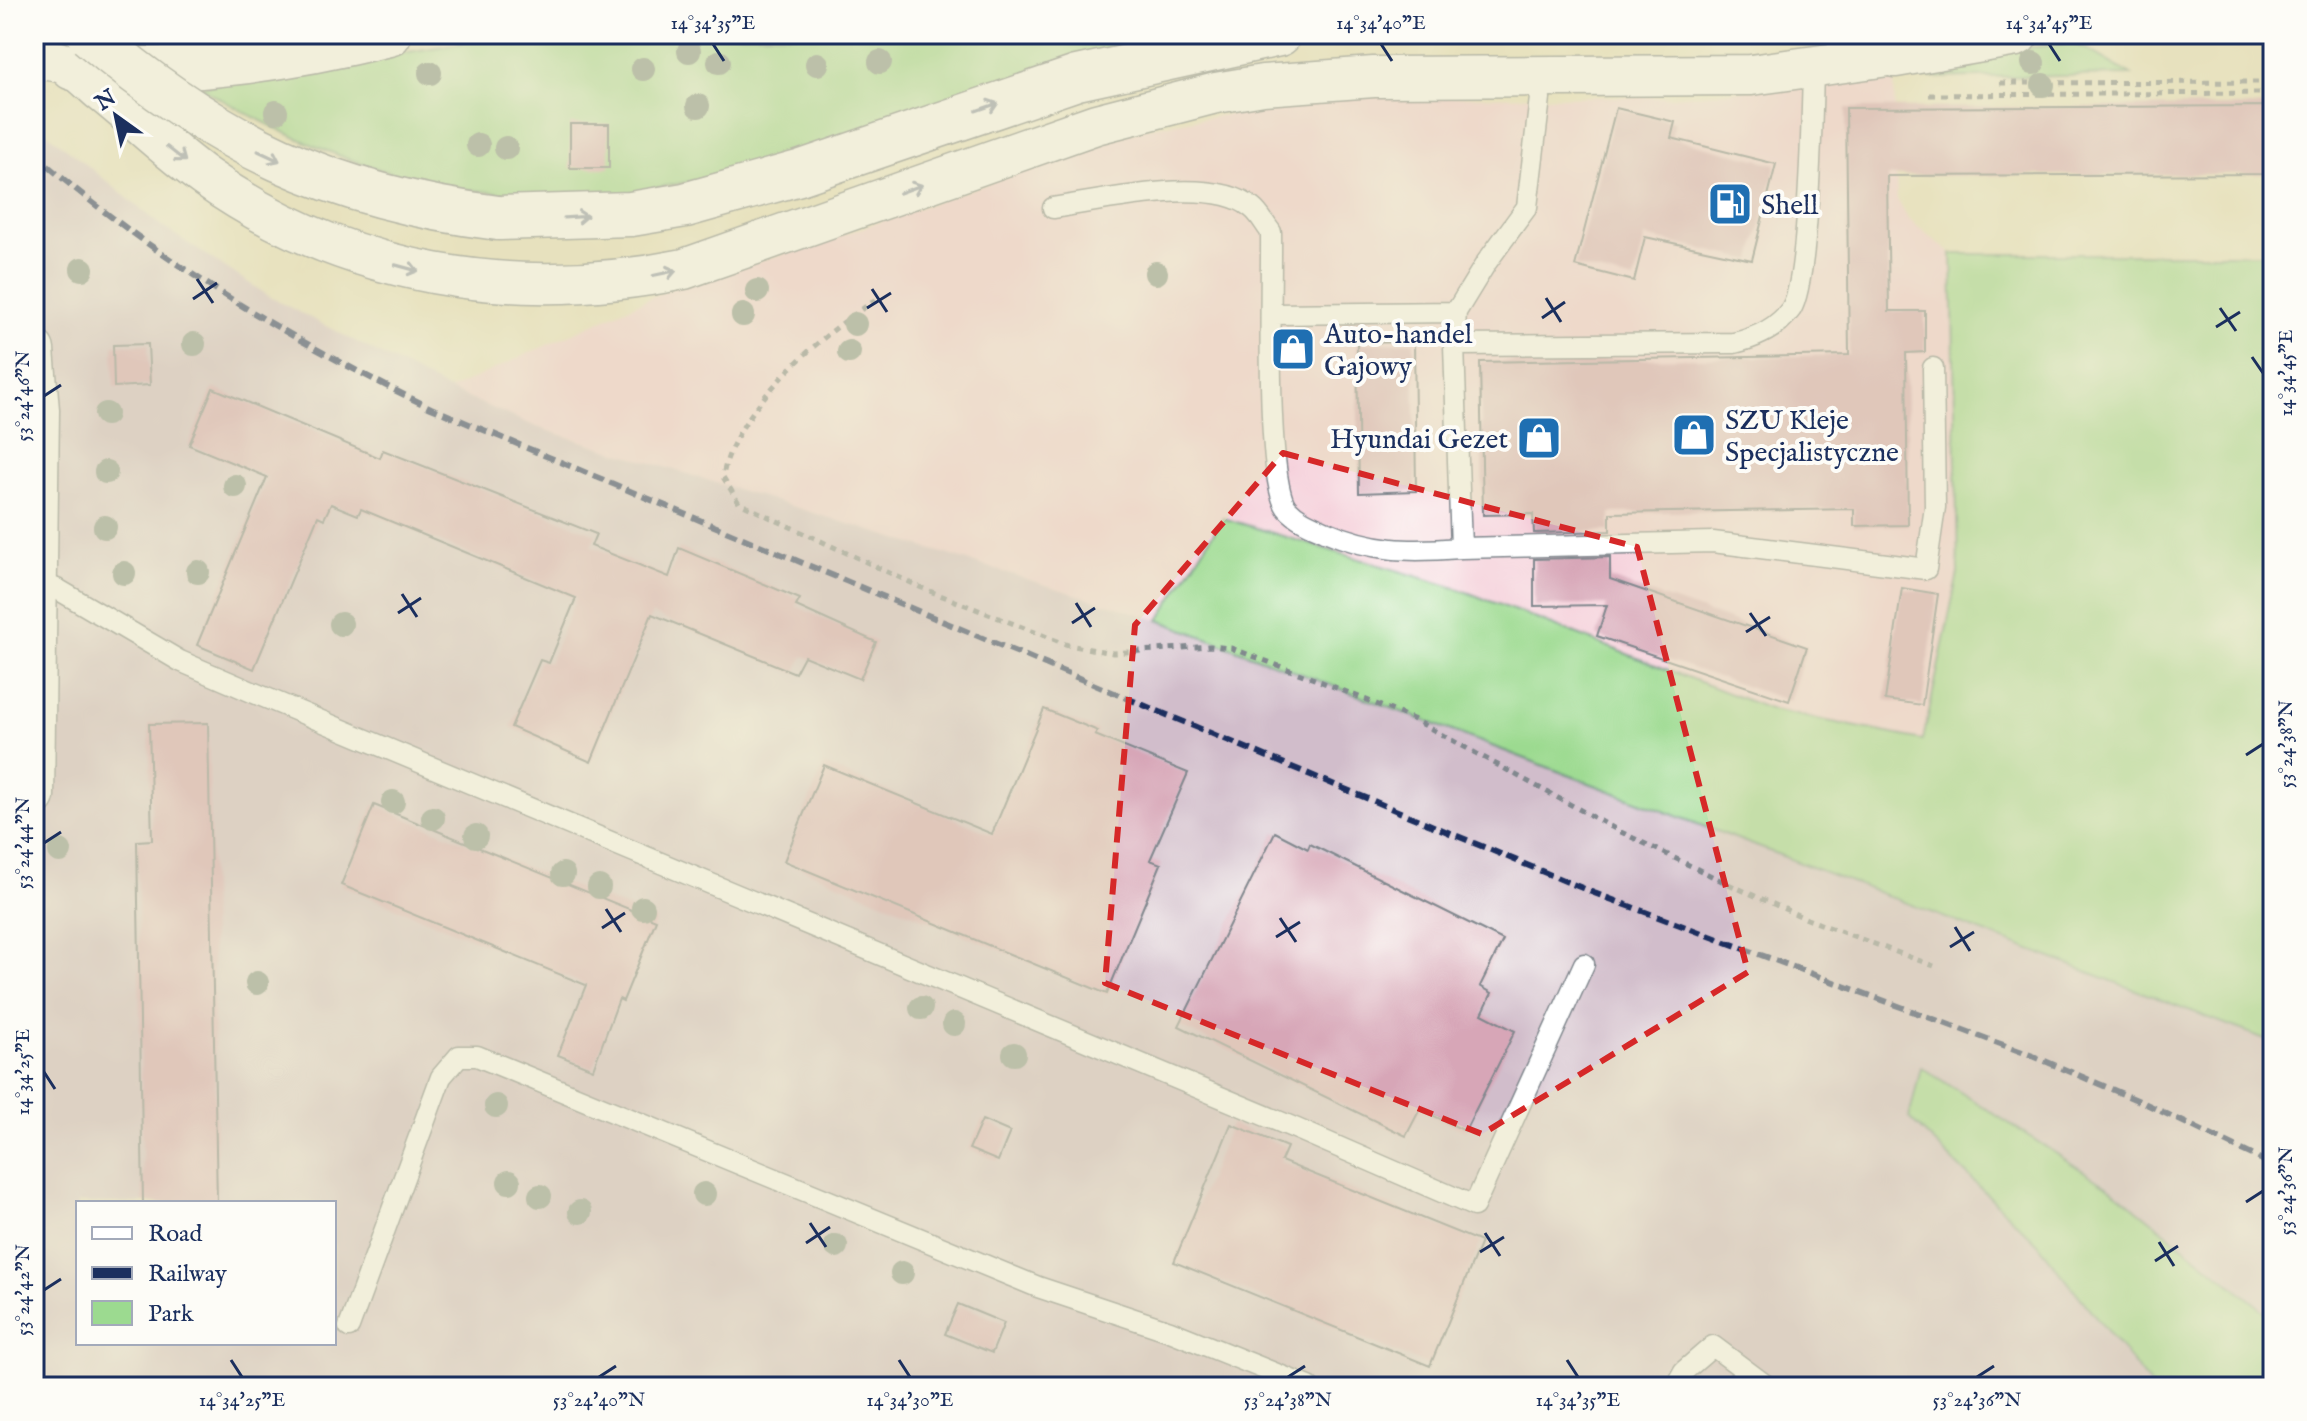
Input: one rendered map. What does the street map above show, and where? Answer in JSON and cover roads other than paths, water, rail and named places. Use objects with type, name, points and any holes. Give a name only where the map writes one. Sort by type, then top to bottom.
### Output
[{"type":"main road","points":[[66,54],[186,70],[273,58],[389,34]]},
{"type":"main road","points":[[66,54],[316,177],[409,204],[498,218],[631,214],[685,205],[799,173],[1077,78],[1279,34]]},
{"type":"main road","points":[[1895,55],[2016,34]]},
{"type":"street","points":[[66,54],[205,176],[285,225],[376,260],[423,273],[528,285],[641,277],[684,269],[1096,124],[1216,93],[1314,80],[1751,75],[1813,69],[1895,55]]},
{"type":"street","points":[[34,350],[39,397],[34,796]]},
{"type":"lane","points":[[1454,345],[1734,343],[1753,339],[1776,326],[1791,308],[1802,269],[1813,69]]},
{"type":"lane","points":[[1461,548],[1454,345],[1456,312],[1486,263],[1527,207],[1540,98],[1532,76]]},
{"type":"lane","points":[[1053,208],[1197,191],[1224,193],[1252,207],[1271,232],[1272,443],[1276,485],[1286,508],[1304,521],[1359,546],[1406,552],[1713,542],[1926,569],[1935,507],[1933,368]]},
{"type":"lane","points":[[1273,314],[1456,312]]},
{"type":"lane","points":[[39,582],[59,590],[180,661],[223,680],[1474,1206],[1584,964]]},
{"type":"lane","points":[[349,1327],[441,1077],[459,1056],[477,1056],[1038,1287],[1170,1331],[1309,1387]]},
{"type":"lane","points":[[1675,1387],[1684,1371],[1713,1346],[1768,1387]]},
{"type":"railway","points":[[34,154],[127,228],[224,294],[326,354],[431,408],[1594,893],[2033,1056],[2142,1102],[2273,1165]]},
{"type":"place","name":"Shell","points":[[1730,204]]},
{"type":"place","name":"Auto-handel Gajowy","points":[[1293,349]]},
{"type":"place","name":"SZU Kleje Specjalistyczne","points":[[1694,435]]},
{"type":"place","name":"Hyundai Gezet","points":[[1539,438]]}]
